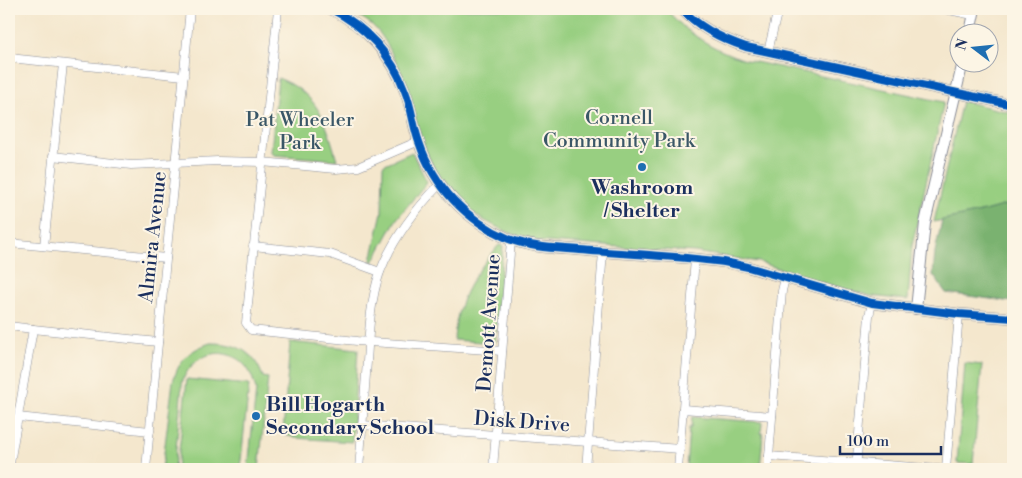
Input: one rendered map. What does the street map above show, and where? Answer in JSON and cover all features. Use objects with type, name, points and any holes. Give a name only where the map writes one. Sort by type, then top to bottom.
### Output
[{"type":"street","name":"Almira Avenue","points":[[146,469],[190,9]]},
{"type":"street","points":[[278,9],[246,323],[251,330],[502,351]]},
{"type":"street","points":[[331,9],[362,29],[390,61],[406,92],[419,141],[430,168],[440,184],[470,216],[511,240],[548,248],[695,259],[740,265],[872,303],[959,314],[1013,318]]},
{"type":"street","points":[[682,9],[698,23],[720,37],[746,47],[1013,106]]},
{"type":"street","points":[[768,52],[778,9]]},
{"type":"street","points":[[944,9],[974,12]]},
{"type":"street","points":[[9,58],[184,76]]},
{"type":"street","points":[[44,246],[63,64]]},
{"type":"street","points":[[916,309],[925,223],[961,72]]},
{"type":"street","points":[[53,156],[131,165],[218,161],[262,162],[336,169],[358,167],[419,141]]},
{"type":"street","points":[[359,469],[372,302],[380,272],[401,230],[440,184]]},
{"type":"street","name":"Demott Avenue","points":[[493,469],[511,240]]},
{"type":"street","points":[[9,243],[166,258]]},
{"type":"street","points":[[254,246],[330,254],[380,272]]},
{"type":"street","points":[[586,469],[603,252]]},
{"type":"street","points":[[678,469],[695,259]]},
{"type":"street","points":[[768,469],[782,291],[785,278]]},
{"type":"street","points":[[857,466],[869,316],[872,303]]},
{"type":"street","points":[[946,469],[959,314]]},
{"type":"street","points":[[9,326],[158,342]]},
{"type":"street","points":[[9,469],[33,329]]},
{"type":"street","points":[[683,409],[772,416]]},
{"type":"street","points":[[18,417],[150,431]]},
{"type":"street","name":"Disk Drive","points":[[362,425],[680,449]]},
{"type":"street","points":[[769,456],[857,466],[939,469]]},
{"type":"green space","name":"Cornell Community Park","points":[[347,9],[666,9],[683,26],[702,40],[746,60],[944,102],[912,246],[908,300],[871,296],[826,284],[759,262],[695,252],[532,241],[488,222],[461,204],[440,180],[424,146],[389,47],[372,25]]},
{"type":"green space","name":"Pat Wheeler Park","points":[[278,78],[303,92],[312,101],[329,133],[337,160],[274,155],[271,152]]},
{"type":"green space","points":[[962,101],[1013,113],[1013,203],[934,222]]},
{"type":"green space","points":[[412,152],[427,182],[396,220],[373,262],[371,261],[382,212],[383,165]]},
{"type":"green space","points":[[1013,203],[1013,302],[946,293],[933,275],[935,252],[942,220]]},
{"type":"green space","points":[[499,245],[503,246],[495,341],[494,343],[454,340],[459,312],[468,288],[481,267]]},
{"type":"green space","points":[[290,342],[358,349],[352,442],[295,438],[283,434]]},
{"type":"green space","points":[[210,343],[220,343],[243,350],[255,361],[263,377],[268,378],[259,469],[248,469],[256,390],[250,373],[244,364],[235,358],[229,355],[214,354],[195,362],[186,373],[182,386],[174,469],[162,469],[173,381],[176,373],[182,361],[190,353]]},
{"type":"green space","points":[[965,363],[982,365],[973,464],[957,463]]},
{"type":"green space","points":[[187,379],[249,385],[240,469],[177,469]]},
{"type":"green space","points":[[692,417],[762,422],[761,433],[763,434],[760,469],[686,469],[689,428],[691,428]]},
{"type":"cycle path","points":[[331,9],[366,33],[393,65],[407,97],[425,158],[443,188],[454,201],[479,223],[509,239],[544,247],[724,262],[748,267],[872,303],[959,314],[1013,318]]},
{"type":"cycle path","points":[[682,9],[711,32],[746,47],[1013,105]]},
{"type":"place","name":"Washroom / Shelter","points":[[642,167]]},
{"type":"place","name":"Bill Hogarth Secondary School","points":[[256,416]]}]
